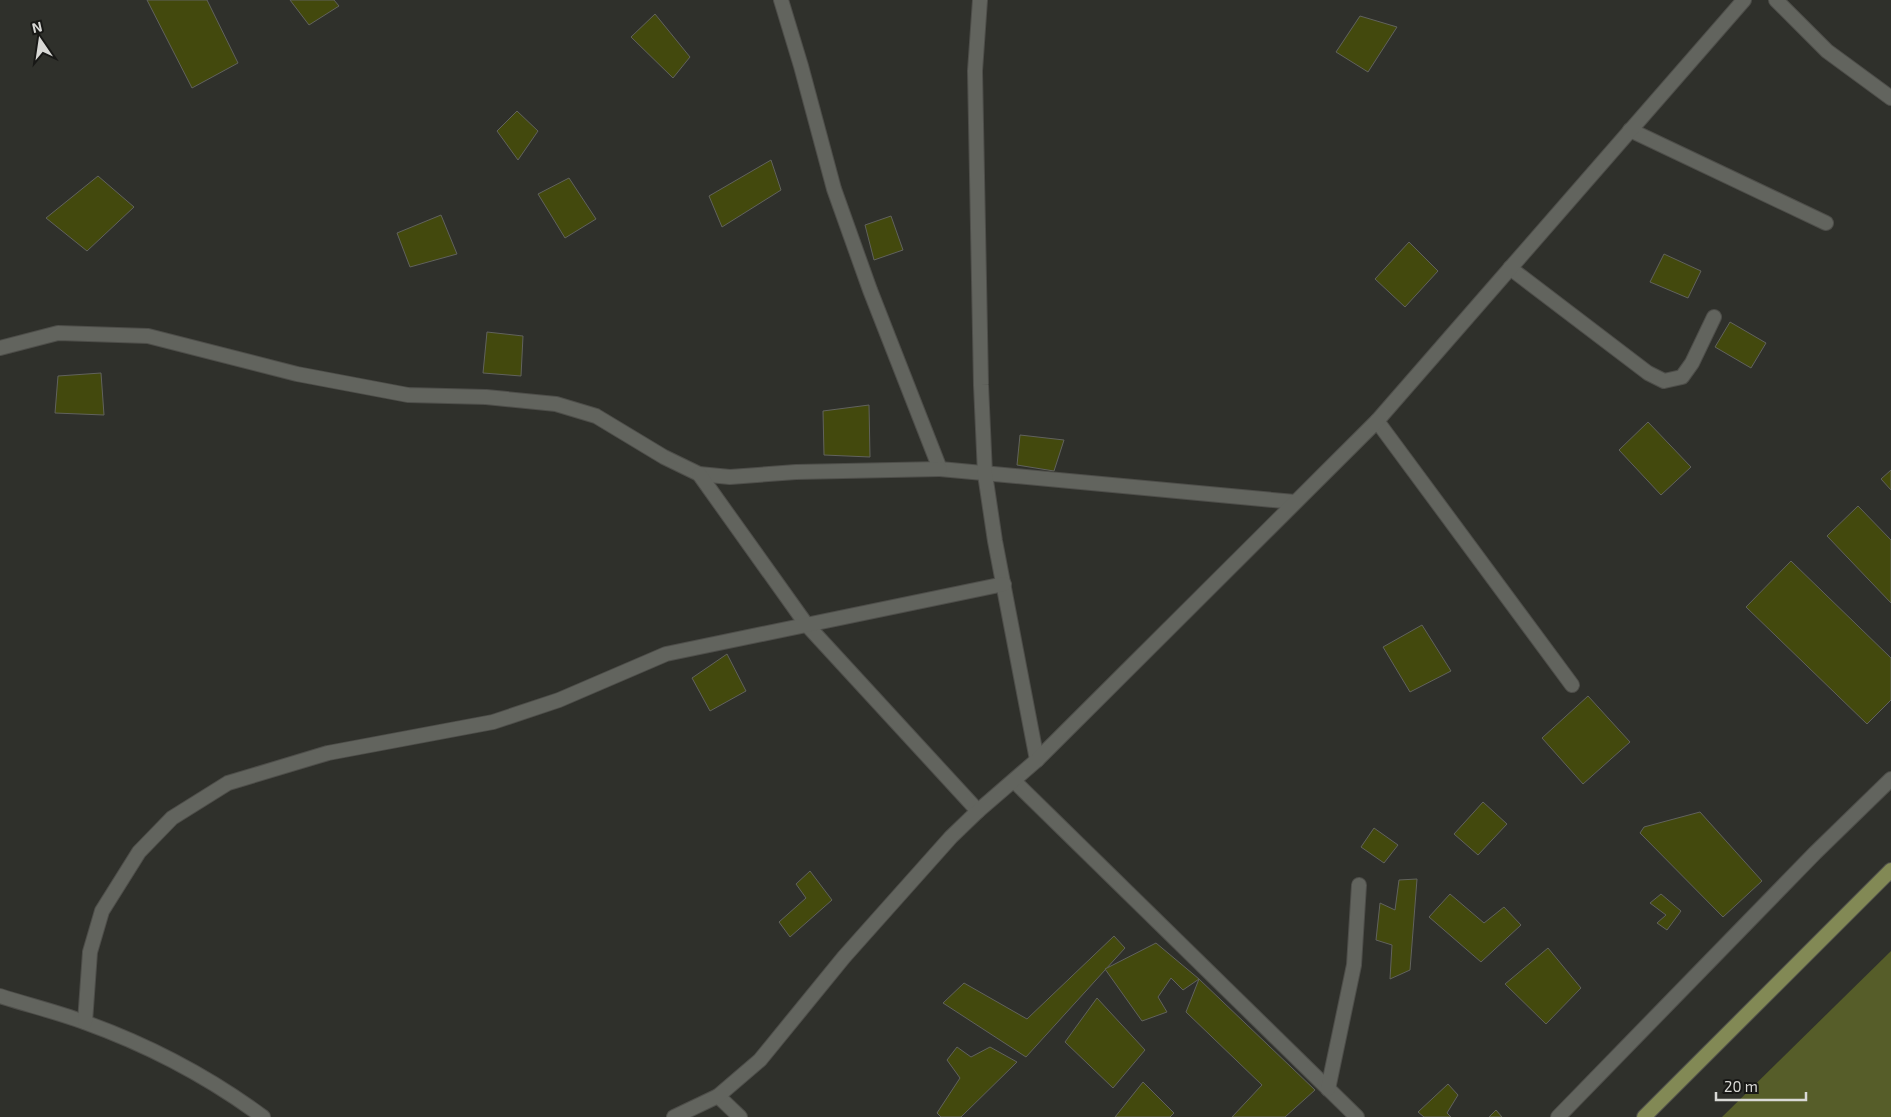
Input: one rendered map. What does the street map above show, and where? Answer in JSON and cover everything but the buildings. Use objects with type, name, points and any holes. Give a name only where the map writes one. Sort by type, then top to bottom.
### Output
[{"type":"main road","points":[[1644,1117],[1891,870]]},
{"type":"street","points":[[780,0],[801,66],[834,189],[870,290],[940,469]]},
{"type":"street","points":[[980,0],[975,71],[981,385],[985,474],[1037,760]]},
{"type":"street","points":[[674,1117],[718,1096],[760,1060],[844,957],[951,837],[978,810],[1037,760],[1377,421],[1744,0]]},
{"type":"street","points":[[1776,0],[1827,51],[1891,98]]},
{"type":"street","points":[[1630,130],[1826,224]]},
{"type":"street","points":[[1510,268],[1626,357],[1648,373],[1664,381],[1682,377],[1714,317]]},
{"type":"street","points":[[0,348],[58,334],[148,336],[297,374],[408,395],[486,397],[556,404],[596,416],[664,457],[699,474],[730,477],[796,472],[940,469],[1295,502]]},
{"type":"street","points":[[1377,421],[1572,684]]},
{"type":"street","points":[[699,474],[806,624],[978,810]]},
{"type":"street","points":[[85,1022],[90,952],[102,912],[139,852],[172,818],[228,783],[328,753],[493,722],[559,700],[666,654],[1004,584]]},
{"type":"street","points":[[1558,1117],[1815,853],[1891,779]]},
{"type":"street","points":[[1014,781],[1357,1117]]},
{"type":"street","points":[[1328,1089],[1354,965],[1359,885]]},
{"type":"street","points":[[0,996],[85,1022],[160,1054],[235,1096],[263,1117]]},
{"type":"street","points":[[718,1096],[740,1117]]},
{"type":"green space","points":[[1891,951],[1891,1117],[1722,1117]]}]
